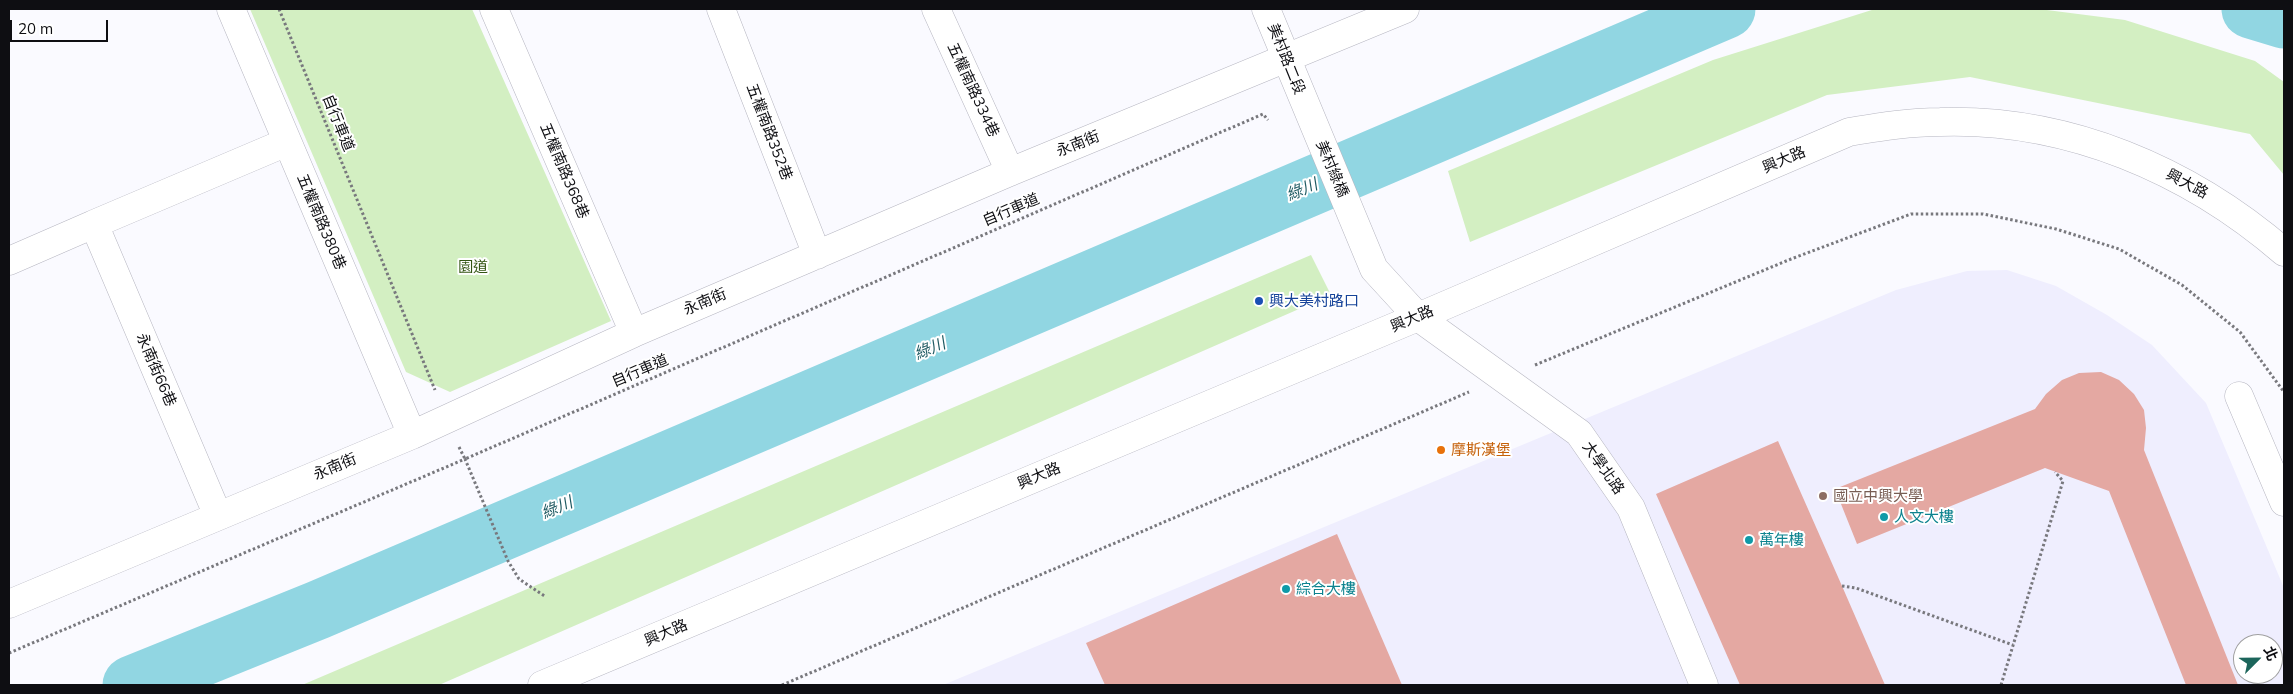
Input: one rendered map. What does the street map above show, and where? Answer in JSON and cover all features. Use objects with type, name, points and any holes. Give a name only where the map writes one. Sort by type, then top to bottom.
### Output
[{"type":"street","name":"五權南路380巷","points":[[231,9],[412,435]]},
{"type":"street","name":"五權南路368巷","points":[[494,9],[634,333]]},
{"type":"street","name":"五權南路352巷","points":[[721,9],[817,255]]},
{"type":"street","name":"五權南路334巷","points":[[936,9],[1010,172]]},
{"type":"street","name":"美村路二段","points":[[1266,9],[1306,109]]},
{"type":"street","name":"永南街","points":[[9,604],[412,435],[634,333],[1010,172],[1405,9]]},
{"type":"street","name":"美村綠橋","points":[[1306,109],[1374,269],[1418,317]]},
{"type":"street","name":"興大路","points":[[542,685],[1418,317],[1850,132],[1895,125],[1941,122],[1986,123],[2032,129],[2077,139],[2124,154],[2170,174],[2213,197],[2253,226],[2284,252]]},
{"type":"street","points":[[9,261],[287,142]]},
{"type":"street","name":"永南街66巷","points":[[94,224],[218,516]]},
{"type":"street","name":"大學北路","points":[[1418,317],[1579,433],[1631,508],[1704,685]]},
{"type":"street","points":[[2239,396],[2284,502]]},
{"type":"path","name":"自行車道","points":[[279,9],[465,459],[1263,114],[1268,120]]},
{"type":"path","points":[[9,652],[465,459],[508,561],[518,579],[546,598]]},
{"type":"path","points":[[2001,685],[2063,481],[2055,472]]},
{"type":"path","points":[[1842,586],[1856,588],[2013,645]]},
{"type":"shaded area","name":"國立中興大學","points":[[2007,270],[2056,286],[2107,315],[2152,345],[2206,403],[2284,588],[2284,685],[943,685],[1896,290],[1967,271]]},
{"type":"green space","name":"園道","points":[[250,9],[472,9],[611,321],[450,392],[406,372]]},
{"type":"green space","points":[[1875,9],[2039,9],[2125,20],[2255,61],[2284,82],[2284,175],[2250,134],[1970,77],[1827,95],[1470,242],[1448,171],[1713,60]]},
{"type":"green space","points":[[1311,255],[1331,295],[439,685],[302,685]]},
{"type":"building","name":"人文大樓","points":[[2101,372],[2119,380],[2134,394],[2144,410],[2146,428],[2144,450],[2233,672],[2233,684],[2238,685],[2186,685],[2109,491],[2045,468],[1857,544],[1835,489],[2035,409],[2046,394],[2062,380],[2079,373]]},
{"type":"building","name":"萬年樓","points":[[1778,441],[1885,685],[1740,685],[1656,494]]},
{"type":"building","name":"綜合大樓","points":[[1337,534],[1402,685],[1105,685],[1086,643]]},
{"type":"waterway","name":"綠川","points":[[132,685],[318,610],[1726,9]]},
{"type":"waterway","name":"綠川","points":[[2251,9],[2284,19]]},
{"type":"place","name":"興大美村路口","points":[[1259,301]]},
{"type":"place","name":"摩斯漢堡","points":[[1441,450]]},
{"type":"place","name":"國立中興大學","points":[[1823,496]]},
{"type":"place","name":"人文大樓","points":[[1884,517]]},
{"type":"place","name":"萬年樓","points":[[1749,540]]},
{"type":"place","name":"綜合大樓","points":[[1286,589]]}]
